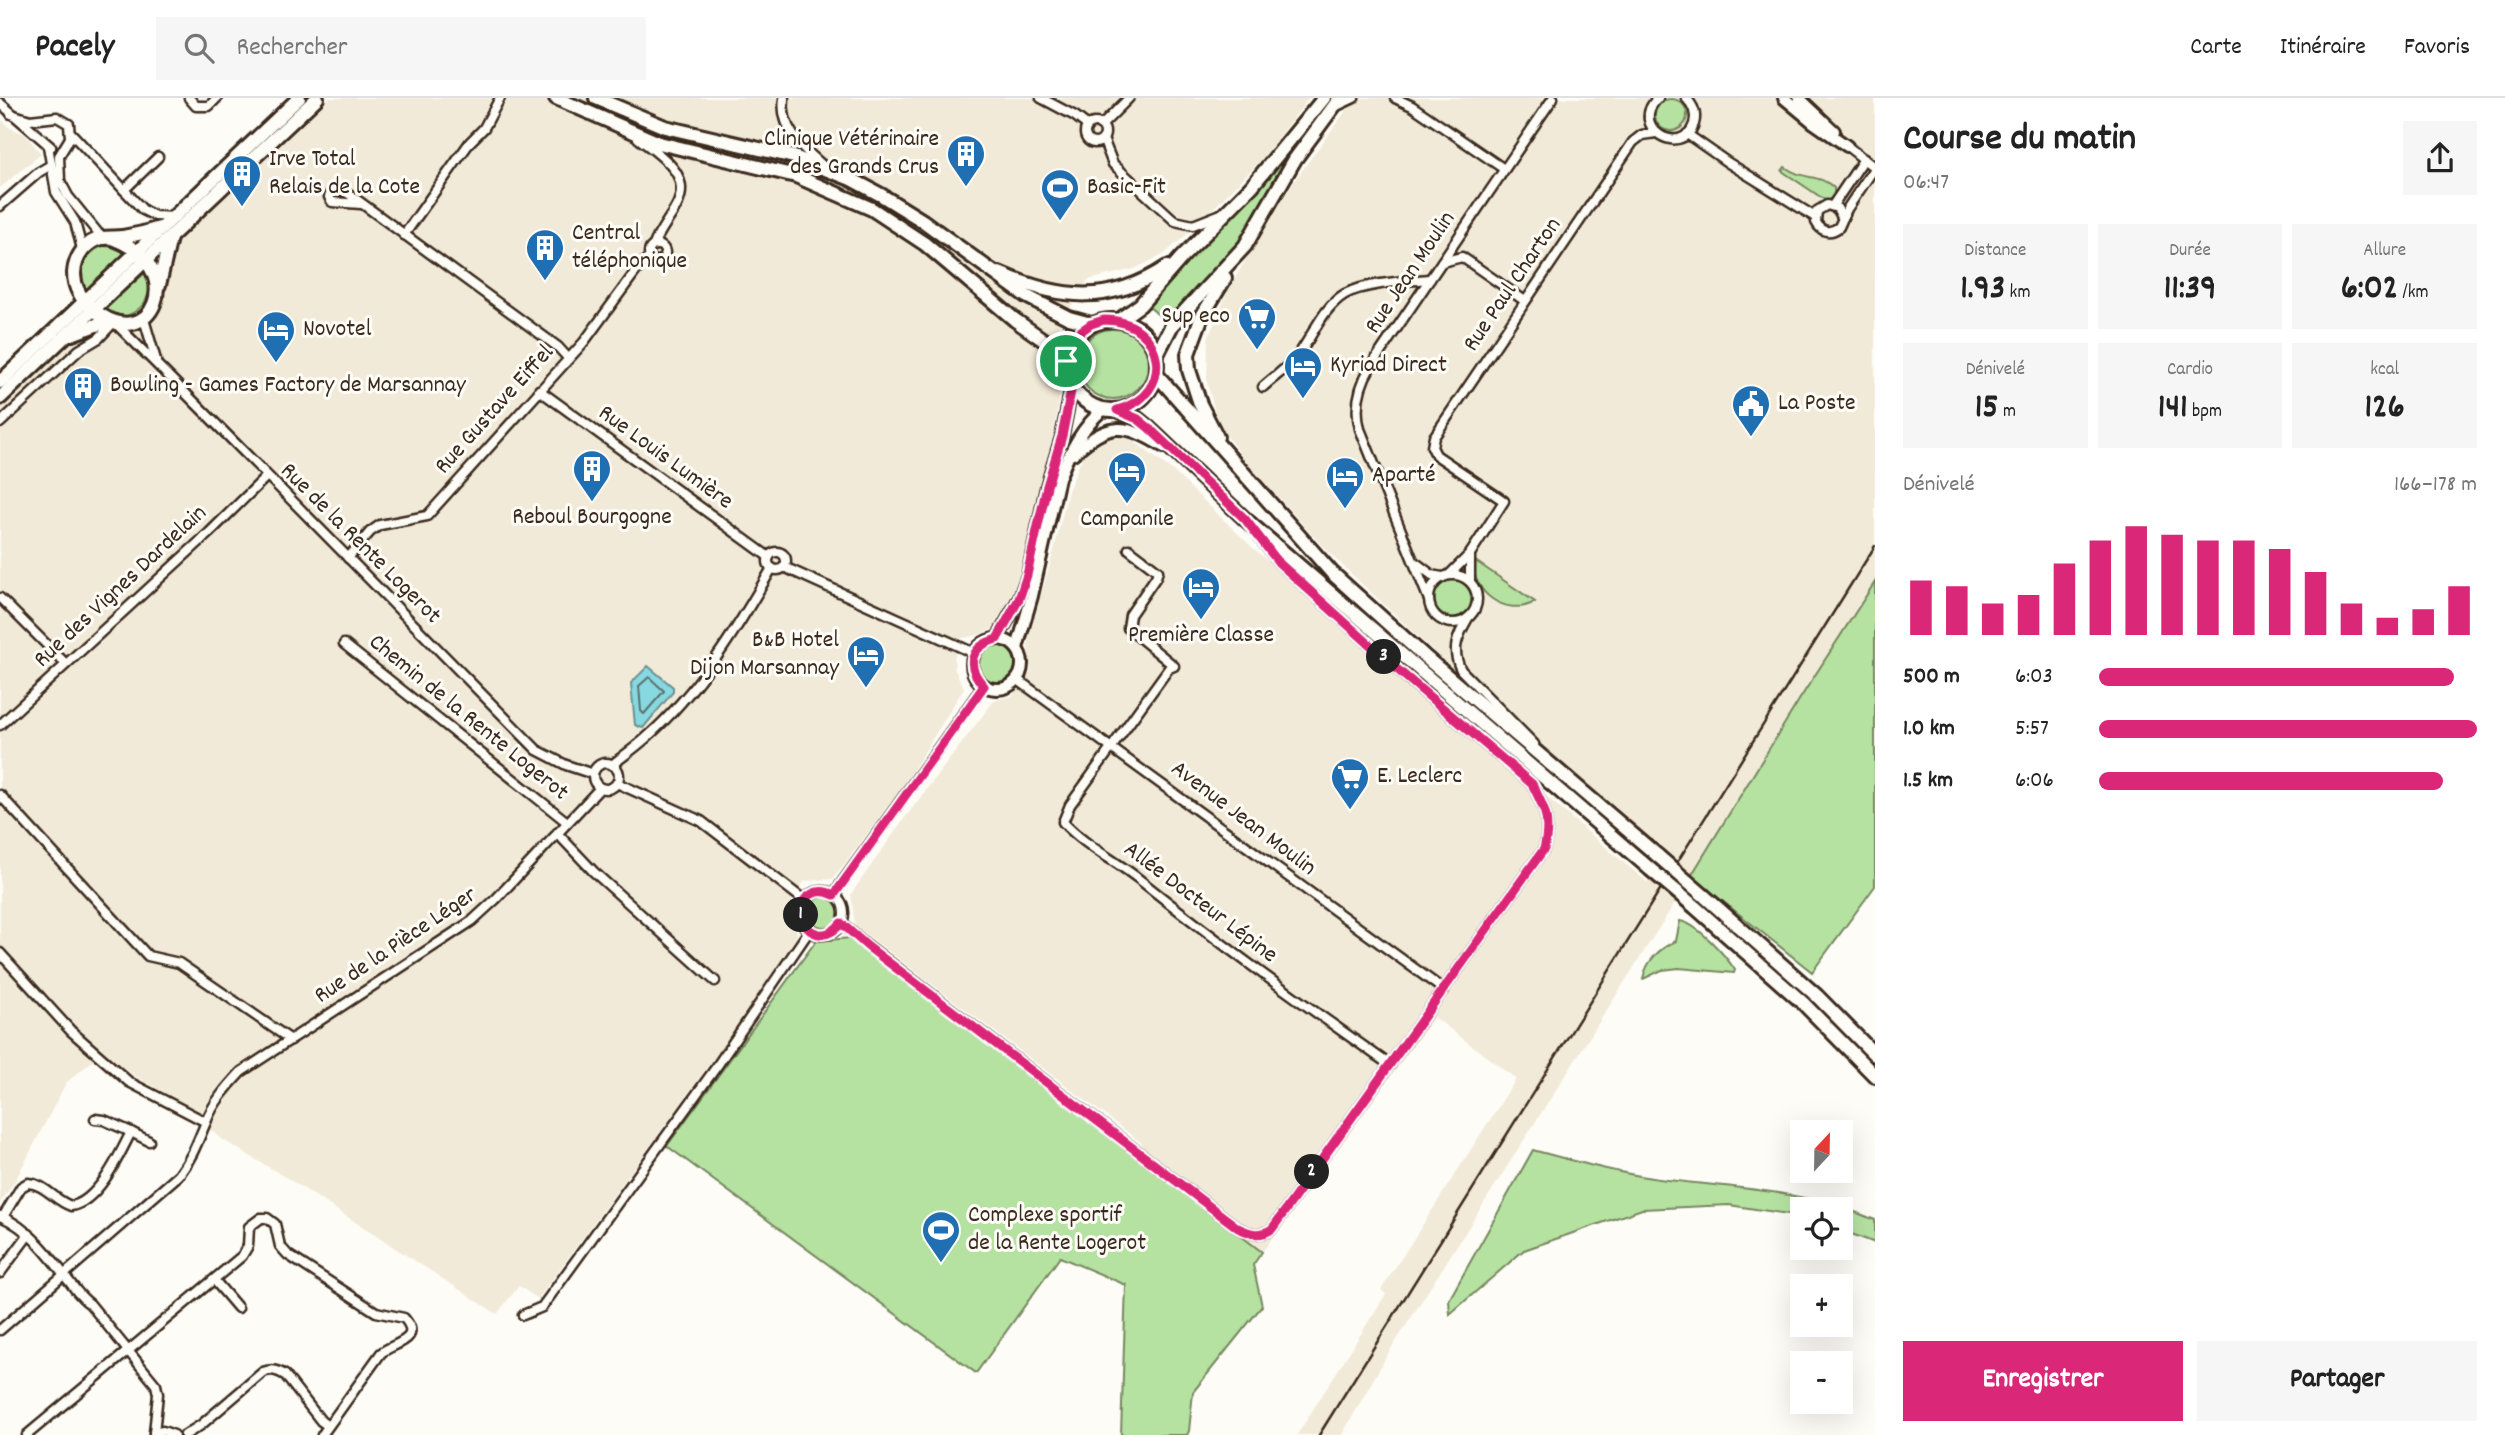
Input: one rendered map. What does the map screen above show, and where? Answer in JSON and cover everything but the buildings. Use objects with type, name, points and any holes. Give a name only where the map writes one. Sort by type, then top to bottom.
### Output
[{"type":"main road","points":[[66,336],[92,326],[114,322],[129,325],[144,319],[155,305],[167,232],[174,217],[299,98]]},
{"type":"main road","points":[[0,382],[61,323],[89,305],[317,98]]},
{"type":"main road","points":[[556,98],[630,132],[682,149],[796,176],[872,209],[925,244],[1022,325],[1052,346],[1066,361],[1072,386],[1080,397],[1091,405],[1110,409],[1143,424],[1245,519],[1804,1003],[1875,1076]]},
{"type":"main road","points":[[596,98],[665,127],[762,149],[851,179],[901,207],[1026,296],[1069,318],[1091,324]]},
{"type":"main road","points":[[1119,320],[1140,305],[1182,257],[1328,104],[1340,98]]},
{"type":"main road","points":[[1237,466],[1208,423],[1193,385],[1188,361],[1190,344],[1202,316],[1328,104]]},
{"type":"main road","points":[[114,322],[89,305],[76,286],[74,271],[82,249],[108,238],[167,232]]},
{"type":"main road","points":[[108,238],[142,256],[155,274],[158,289]]},
{"type":"main road","points":[[1156,356],[1172,325],[1245,246]]},
{"type":"main road","points":[[984,266],[1038,288],[1058,293],[1103,294],[1134,285],[1182,257]]},
{"type":"main road","points":[[61,323],[76,286]]},
{"type":"main road","points":[[0,398],[66,336],[89,305]]},
{"type":"main road","points":[[1066,361],[1074,340],[1091,324],[1104,320],[1119,320],[1132,324],[1143,332],[1152,343],[1156,356],[1156,374],[1146,394],[1128,407],[1110,409]]},
{"type":"main road","points":[[1156,374],[1332,573],[1817,996],[1875,1055]]},
{"type":"street","points":[[189,98],[196,106],[209,106],[218,98]]},
{"type":"street","points":[[784,98],[787,128],[801,147],[826,169]]},
{"type":"street","points":[[1041,98],[1088,126]]},
{"type":"street","points":[[1102,125],[1129,98]]},
{"type":"street","points":[[1328,104],[1354,98]]},
{"type":"street","points":[[1395,98],[1412,106],[1504,169]]},
{"type":"street","name":"Rue Jean Moulin","points":[[1429,600],[1360,429],[1357,402],[1360,386],[1553,98]]},
{"type":"street","points":[[1658,98],[1650,108],[1649,121],[1656,133],[1668,139],[1681,137],[1692,129],[1695,115],[1689,99]]},
{"type":"street","points":[[1687,134],[1815,217],[1818,227],[1829,232],[1839,227],[1842,217],[1875,168],[1784,98]]},
{"type":"street","points":[[1799,98],[1819,115],[1847,146]]},
{"type":"street","points":[[404,235],[470,142],[484,128],[499,99]]},
{"type":"street","points":[[0,103],[46,144],[56,148],[64,146]]},
{"type":"street","points":[[11,114],[30,120],[57,117],[66,121],[71,133],[143,210],[155,216],[174,217]]},
{"type":"street","points":[[48,120],[41,132],[56,191],[75,222],[82,249]]},
{"type":"street","points":[[1088,126],[1097,123],[1102,125],[1105,132],[1103,139],[1113,164],[1175,221],[1187,226],[1194,225],[1230,209]]},
{"type":"street","points":[[1088,126],[1085,134],[1090,142],[1100,142],[1103,139]]},
{"type":"street","points":[[630,132],[665,160],[676,171],[681,183],[682,193],[677,205],[649,250],[651,259],[659,261],[665,255],[664,248],[654,245]]},
{"type":"street","points":[[71,133],[58,162],[60,181],[68,196],[108,238]]},
{"type":"street","name":"Rue Paul Charton","points":[[1445,576],[1470,554],[1504,501],[1440,458],[1433,451],[1432,442],[1633,142],[1642,135],[1656,133]]},
{"type":"street","points":[[124,190],[158,157]]},
{"type":"street","points":[[1815,217],[1821,207],[1833,205],[1864,159]]},
{"type":"street","points":[[0,206],[51,165]]},
{"type":"street","points":[[360,204],[558,347],[568,358]]},
{"type":"street","points":[[1833,205],[1842,217]]},
{"type":"street","points":[[1459,236],[1462,257],[1525,301]]},
{"type":"street","points":[[1442,262],[1462,257]]},
{"type":"street","name":"Rue Gustave Eiffel","points":[[348,558],[370,532],[380,525],[427,516],[584,342],[646,260],[651,259]]},
{"type":"street","points":[[1263,387],[1297,356],[1321,320],[1345,294],[1364,288],[1430,279]]},
{"type":"street","name":"Rue de la Rente Logerot","points":[[144,319],[157,363]]},
{"type":"street","points":[[0,424],[79,350],[99,338],[114,322]]},
{"type":"street","name":"Rue de la Rente Logerot","points":[[114,322],[537,750],[566,765],[593,774]]},
{"type":"street","points":[[997,639],[1019,599],[1027,575],[1072,386]]},
{"type":"street","name":"Rue Louis Lumière","points":[[539,390],[769,558]]},
{"type":"street","points":[[1017,648],[1059,478],[1066,460],[1089,423],[1110,409]]},
{"type":"street","points":[[1066,460],[1090,439],[1108,430],[1128,430],[1156,442],[1180,457]]},
{"type":"street","name":"Rue des Vignes Dardelain","points":[[0,725],[266,477]]},
{"type":"street","points":[[841,923],[867,946],[1238,1228],[1250,1234],[1266,1233],[1272,1229],[1544,849],[1547,835],[1545,809],[1532,784],[1429,697],[1279,563],[1245,519]]},
{"type":"street","points":[[1111,746],[1169,668],[1174,666],[1128,628],[1129,615],[1158,571],[1129,549]]},
{"type":"street","points":[[784,567],[786,561],[780,553],[776,552],[769,558],[772,568],[776,570],[784,567],[974,653]]},
{"type":"street","points":[[1470,554],[1470,581]]},
{"type":"street","points":[[1413,562],[1432,575],[1463,577],[1474,586],[1476,607],[1454,649],[1456,660],[1461,670],[1557,770]]},
{"type":"street","points":[[612,765],[619,775],[617,783],[611,788],[600,788],[594,782],[593,774],[600,765],[612,765],[645,740],[686,695],[730,638],[772,568]]},
{"type":"street","points":[[1445,576],[1432,587],[1429,600],[1435,614],[1441,619],[1456,622],[1468,618]]},
{"type":"street","points":[[0,598],[66,664]]},
{"type":"street","points":[[997,639],[1008,641],[1017,648],[1023,669],[1018,680],[1009,687],[996,690],[984,686],[975,677],[972,665],[974,653],[984,643],[997,639]]},
{"type":"street","name":"Chemin de la Rente Logerot","points":[[344,644],[567,822]]},
{"type":"street","name":"Avenue Jean Moulin","points":[[1018,680],[1444,990]]},
{"type":"street","points":[[834,895],[984,686]]},
{"type":"street","name":"Allée Docteur Lépine","points":[[1111,746],[1070,805],[1063,822],[1078,837],[1139,879],[1265,977],[1390,1065]]},
{"type":"street","points":[[617,783],[701,821],[804,900]]},
{"type":"street","name":"Rue de la Pièce Léger","points":[[63,1274],[175,1179],[194,1153],[206,1122],[225,1089],[241,1072],[472,921],[600,788]]},
{"type":"street","points":[[0,795],[148,956],[179,964],[291,1040]]},
{"type":"street","points":[[557,833],[594,872],[715,981]]},
{"type":"street","points":[[822,891],[834,895],[843,909],[841,923],[828,934],[809,931],[801,919],[804,900],[822,891]]},
{"type":"street","points":[[523,1315],[542,1307],[717,1066],[809,931]]},
{"type":"street","points":[[0,953],[71,1031],[129,1082],[206,1122]]},
{"type":"street","points":[[94,1119],[104,1120],[149,1140]]},
{"type":"street","points":[[131,1132],[111,1169],[84,1201],[77,1205],[66,1204],[38,1184],[28,1182],[21,1187],[1,1216],[29,1234],[80,1298],[90,1304],[129,1350],[156,1385],[158,1394],[154,1434],[163,1432],[174,1435]]},
{"type":"street","points":[[27,1435],[215,1281],[247,1251],[251,1223],[261,1218],[267,1218],[275,1224],[280,1246],[288,1255],[381,1315],[399,1315],[410,1327],[407,1338],[381,1353],[322,1435]]},
{"type":"street","points":[[0,1273],[29,1234]]},
{"type":"street","points":[[0,1330],[63,1274]]},
{"type":"street","points":[[215,1281],[238,1308]]},
{"type":"street","points":[[185,1435],[270,1370],[277,1370],[285,1375],[321,1421],[328,1426]]},
{"type":"shaded area","points":[[329,98],[1309,98],[1264,157],[1192,230],[1163,255],[1134,269],[1088,280],[1043,351],[1045,360],[1058,381],[1059,402],[1044,482],[1024,564],[1000,621],[993,629],[962,638],[954,658],[955,670],[964,688],[902,788],[833,879],[805,881],[792,898],[797,935],[750,1009],[538,1299],[519,1286],[497,1314],[295,1183],[220,1138],[172,1097],[133,1075],[103,1052],[66,1083],[15,1181],[0,1203],[0,410],[291,131]]},
{"type":"shaded area","points":[[1355,98],[1778,98],[1786,105],[1792,98],[1875,98],[1875,582],[1691,876],[1445,662],[1327,551],[1248,464],[1219,426],[1207,383],[1208,338],[1229,289],[1264,227]]},
{"type":"shaded area","points":[[0,118],[10,128],[25,134],[41,154],[0,188]]},
{"type":"shaded area","points":[[1108,436],[1121,436],[1132,440],[1172,470],[1253,548],[1647,882],[1652,876],[1678,898],[1386,1357],[1342,1435],[1297,1435],[1386,1294],[1381,1290],[1516,1079],[1434,1017],[1262,1252],[1134,1154],[1142,1143],[855,926],[851,894],[993,702],[1012,696],[1031,671],[1028,646],[1030,634],[1068,491],[1084,453]]},
{"type":"green space","points":[[1671,99],[1682,104],[1687,115],[1682,126],[1671,131],[1660,126],[1655,115],[1660,104]]},
{"type":"green space","points":[[1282,160],[1286,162],[1239,244],[1167,322],[1147,305],[1170,276]]},
{"type":"green space","points":[[1785,167],[1828,183],[1834,188],[1834,195],[1825,200],[1782,171]]},
{"type":"green space","points":[[101,246],[117,247],[127,253],[86,292],[83,265],[89,255]]},
{"type":"green space","points":[[145,273],[149,287],[143,305],[126,316],[108,313],[103,309]]},
{"type":"green space","points":[[1120,329],[1133,335],[1142,344],[1146,350],[1146,378],[1138,389],[1127,397],[1106,399],[1088,389],[1080,378],[1078,357],[1088,339],[1099,331]]},
{"type":"green space","points":[[1474,560],[1535,602],[1513,607],[1492,599],[1478,582],[1474,572]]},
{"type":"green space","points":[[1453,580],[1467,585],[1472,599],[1467,613],[1453,618],[1439,613],[1434,599],[1439,585]]},
{"type":"green space","points":[[1875,582],[1875,886],[1812,972],[1691,876]]},
{"type":"green space","points":[[997,645],[1010,651],[1016,664],[1010,677],[997,683],[984,677],[978,664],[984,651]]},
{"type":"green space","points":[[824,897],[834,902],[839,912],[834,922],[824,927],[814,922],[809,912],[814,902]]},
{"type":"green space","points":[[1680,921],[1695,928],[1710,941],[1731,964],[1734,973],[1679,968],[1662,970],[1643,979],[1647,966],[1655,956],[1676,941]]},
{"type":"green space","name":"Complexe sportif de la Rente Logerot","points":[[851,938],[1262,1252],[1253,1265],[1262,1306],[1193,1392],[1187,1435],[1121,1435],[1126,1285],[1060,1257],[976,1373],[667,1146],[816,941]]},
{"type":"green space","points":[[1533,1150],[1659,1179],[1800,1197],[1790,1197],[1790,1214],[1729,1205],[1642,1209],[1524,1250],[1450,1314],[1449,1300]]},
{"type":"green space","points":[[1853,1212],[1875,1220],[1875,1243],[1853,1235]]},
{"type":"water","points":[[648,666],[673,687],[673,692],[643,728],[635,725],[631,683]]},
{"type":"railway","points":[[1319,1435],[1875,546]]},
{"type":"place","name":"Clinique Vétérinaire des Grands Crus","points":[[966,188]]},
{"type":"place","name":"Irve Total Relais de la Cote","points":[[242,208]]},
{"type":"place","name":"Basic-Fit","points":[[1060,222]]},
{"type":"place","name":"Central téléphonique","points":[[545,282]]},
{"type":"place","name":"Sup eco","points":[[1257,351]]},
{"type":"place","name":"Novotel","points":[[276,364]]},
{"type":"place","name":"Kyriad Direct","points":[[1303,400]]},
{"type":"place","name":"Bowling - Games Factory de Marsannay","points":[[83,420]]},
{"type":"place","name":"La Poste","points":[[1751,438]]},
{"type":"place","name":"Reboul Bourgogne","points":[[592,503]]},
{"type":"place","name":"Campanile","points":[[1127,505]]},
{"type":"place","name":"Aparté","points":[[1345,510]]},
{"type":"place","name":"Première Classe","points":[[1201,621]]},
{"type":"place","name":"B&B Hotel Dijon Marsannay","points":[[866,689]]},
{"type":"place","name":"E. Leclerc","points":[[1350,811]]},
{"type":"place","name":"Complexe sportif de la Rente Logerot","points":[[941,1264]]},
{"type":"route","points":[[1104,320],[1119,320],[1132,324],[1143,332],[1152,343],[1156,356],[1156,374],[1152,385],[1138,402],[1117,410],[1138,419],[1149,428],[1245,519],[1279,563],[1482,744],[1532,784],[1545,809],[1547,835],[1544,849],[1272,1229],[1266,1233],[1250,1234],[1238,1228],[867,946],[841,923],[834,931],[821,934],[809,931],[801,919],[802,905],[810,895],[822,891],[834,895],[984,686],[975,677],[972,665],[974,653],[984,643],[997,639],[1019,599],[1027,575],[1068,408],[1072,386],[1066,361],[1074,340],[1091,324],[1104,320]]}]
